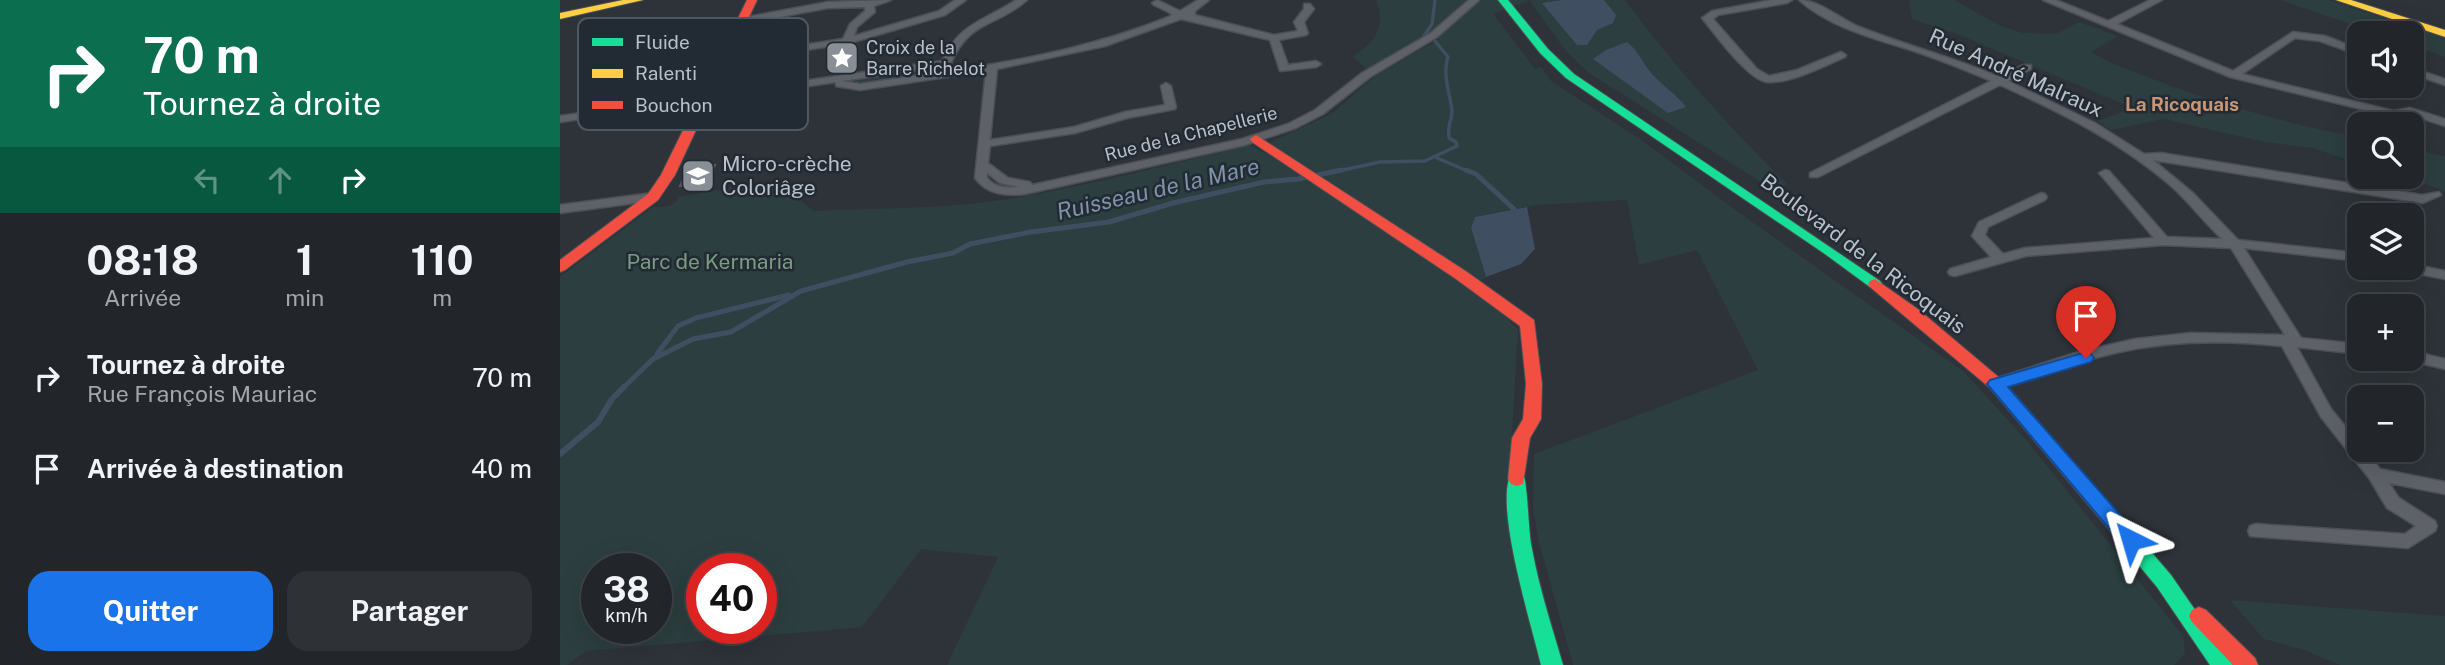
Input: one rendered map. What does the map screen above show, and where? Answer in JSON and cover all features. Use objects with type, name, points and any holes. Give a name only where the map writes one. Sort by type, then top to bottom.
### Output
[{"type":"street","points":[[560,16],[639,0]]},
{"type":"street","points":[[743,18],[752,0]]},
{"type":"street","points":[[762,18],[832,3],[869,5],[886,0]]},
{"type":"street","points":[[808,47],[847,41],[942,13],[961,0]]},
{"type":"street","points":[[946,63],[952,45],[965,30],[1022,0]]},
{"type":"street","points":[[832,81],[844,86],[860,87],[1074,53],[1149,30],[1183,14],[1204,0]]},
{"type":"street","name":"Rue de la Chapellerie","points":[[992,66],[981,178],[990,188],[1004,192],[1045,186],[1256,139],[1319,112],[1366,75],[1447,26],[1474,0]]},
{"type":"street","name":"Boulevard de la Ricoquais","points":[[1503,0],[1544,51],[1570,76],[1830,251],[1914,314],[1996,384],[2164,581],[2247,665]]},
{"type":"street","points":[[1787,0],[1715,13],[1707,18],[1753,71],[1768,79],[1800,73],[1842,55]]},
{"type":"street","name":"Rue André Malraux","points":[[1804,0],[1842,24],[1875,38],[1940,57],[2078,118],[2144,157],[2189,196],[2224,237],[2236,245],[2291,341],[2326,413],[2375,474],[2393,503],[2429,526],[2408,541],[2256,531]]},
{"type":"street","points":[[2048,0],[2234,75],[2395,114],[2410,111],[2445,123]]},
{"type":"street","points":[[2108,25],[2157,0]]},
{"type":"street","points":[[2341,0],[2445,34]]},
{"type":"street","points":[[775,1],[776,16]]},
{"type":"street","points":[[1157,3],[1183,14],[1274,38],[1303,33],[1299,22],[1309,9],[1307,6]]},
{"type":"street","points":[[847,41],[853,26],[870,12],[869,5]]},
{"type":"street","points":[[2234,75],[2293,35],[2308,31],[2347,47]]},
{"type":"street","points":[[1274,38],[1284,69],[1316,64]]},
{"type":"street","points":[[946,63],[953,72]]},
{"type":"street","points":[[808,84],[946,63]]},
{"type":"street","points":[[1814,175],[2027,67]]},
{"type":"street","points":[[2424,75],[2445,82]]},
{"type":"street","points":[[984,144],[1075,130],[1125,115],[1171,107],[1166,86]]},
{"type":"street","points":[[560,119],[578,117]]},
{"type":"street","points":[[560,267],[653,197],[668,175],[690,130]]},
{"type":"street","points":[[1256,139],[1308,177],[1484,289],[1528,324],[1534,384],[1532,419],[1521,438],[1515,503],[1519,534],[1552,665]]},
{"type":"street","points":[[2144,157],[2161,156],[2423,199],[2435,195]]},
{"type":"street","points":[[2105,173],[2164,241]]},
{"type":"street","points":[[560,209],[653,197]]},
{"type":"street","points":[[2000,259],[1978,236],[1983,225],[2040,197]]},
{"type":"street","points":[[1955,272],[2025,252],[2164,241],[2261,245],[2347,256]]},
{"type":"street","points":[[2424,271],[2445,275]]},
{"type":"street","points":[[1996,384],[2134,344],[2195,339],[2291,341],[2347,348]]},
{"type":"street","points":[[2424,359],[2445,364]]},
{"type":"street","points":[[2375,474],[2445,488]]},
{"type":"street","name":"Boulevard de la Ricoquais","points":[[2164,581],[2222,665]]},
{"type":"green space","points":[[1376,0],[1529,0],[1493,14],[1535,69],[1541,67],[1551,81],[1640,139],[1963,371],[2028,442],[2183,636],[2185,653],[2174,665],[1573,665],[1539,542],[1533,508],[1534,454],[1758,370],[1697,250],[1639,265],[1627,200],[1536,205],[1475,217],[1471,229],[1486,278],[1478,281],[1306,170],[1269,143],[1333,113],[1376,75],[1439,39],[1427,35],[1367,70],[1353,57],[1368,45],[1377,33],[1380,19]]},
{"type":"green space","points":[[1529,0],[1625,0],[1702,95],[1787,184],[1775,191],[1589,73],[1566,51]]},
{"type":"green space","points":[[1909,0],[1954,0],[2003,27],[2023,33],[2056,34],[2079,22],[2118,36],[2091,52],[2109,62],[2214,100],[2285,121],[2347,135],[2347,159],[2312,148],[2265,142],[2163,119],[2111,130],[2098,121],[2132,108],[1960,35],[1912,19]]},
{"type":"green space","points":[[2280,0],[2328,0],[2393,21],[2347,23]]},
{"type":"green space","points":[[2424,31],[2445,38],[2445,57],[2424,49]]},
{"type":"green space","points":[[940,66],[947,68],[945,72],[858,85],[853,83],[857,79]]},
{"type":"green space","name":"Parc de Kermaria","points":[[1250,145],[1501,305],[1502,314],[1509,315],[1509,321],[1518,329],[1511,449],[1544,665],[947,665],[998,557],[921,549],[862,627],[777,634],[777,553],[686,553],[686,642],[672,644],[672,553],[581,553],[581,644],[666,644],[586,651],[567,665],[560,665],[560,277],[653,207],[669,206],[678,200],[676,197],[746,186],[774,185],[790,190],[813,211],[914,207],[1015,198]]},
{"type":"green space","points":[[2424,152],[2445,156],[2445,191],[2424,184]]},
{"type":"green space","points":[[2230,600],[2445,616],[2445,665],[2340,665],[2305,650],[2264,639]]},
{"type":"water","points":[[1604,0],[1616,15],[1613,23],[1597,30],[1587,45],[1577,45],[1542,3]]},
{"type":"water","points":[[1627,42],[1652,74],[1686,107],[1668,113],[1593,59],[1606,50]]},
{"type":"water","points":[[1527,207],[1535,249],[1521,264],[1486,277],[1471,228],[1475,217]]},
{"type":"building","name":"Micro-crèche Coloriâge","points":[[715,165],[708,182],[680,186],[688,169]]},
{"type":"waterway","name":"Ruisseau de la Mare","points":[[1424,36],[1432,24],[1435,0]]},
{"type":"waterway","name":"Ruisseau de la Mare","points":[[1334,172],[1380,162],[1425,161],[1457,146],[1456,142],[1449,138],[1452,111],[1446,77],[1448,57],[1435,41]]},
{"type":"waterway","points":[[1437,158],[1470,172]]},
{"type":"waterway","name":"Ruisseau de la Mare","points":[[622,389],[653,359],[693,339],[731,332],[801,291],[907,262],[953,253],[970,244],[1031,232],[1109,222],[1173,203],[1264,182],[1298,179],[1342,170]]},
{"type":"waterway","points":[[1466,170],[1476,174],[1514,209]]},
{"type":"waterway","points":[[657,354],[678,326],[696,318],[789,295]]},
{"type":"waterway","name":"Ruisseau de la Mare","points":[[560,454],[598,422],[612,399],[622,389]]},
{"type":"traffic: fast","points":[[1503,0],[1544,51],[1570,76],[1875,284]]},
{"type":"traffic: fast","points":[[1517,479],[1516,502],[1522,549],[1552,665]]},
{"type":"traffic: fast","points":[[2114,522],[2164,581],[2222,665]]},
{"type":"traffic: slow","points":[[560,16],[638,0]]},
{"type":"traffic: slow","points":[[2341,0],[2445,34]]},
{"type":"traffic: jam","points":[[743,18],[752,0]]},
{"type":"traffic: jam","points":[[560,267],[653,197],[668,175],[690,130]]},
{"type":"traffic: jam","points":[[1256,139],[1462,276],[1528,324],[1534,384],[1532,419],[1521,438],[1517,479]]},
{"type":"traffic: jam","points":[[1875,284],[1996,384],[2114,522]]},
{"type":"traffic: jam","points":[[2199,616],[2247,665]]},
{"type":"place","name":"Croix de la Barre Richelot","points":[[842,58]]},
{"type":"place","name":"Micro-crèche Coloriâge","points":[[698,176]]},
{"type":"district","name":"La Ricoquais","points":[[2182,104]]},
{"type":"route","points":[[2086,358],[1996,384],[2131,540]]}]
